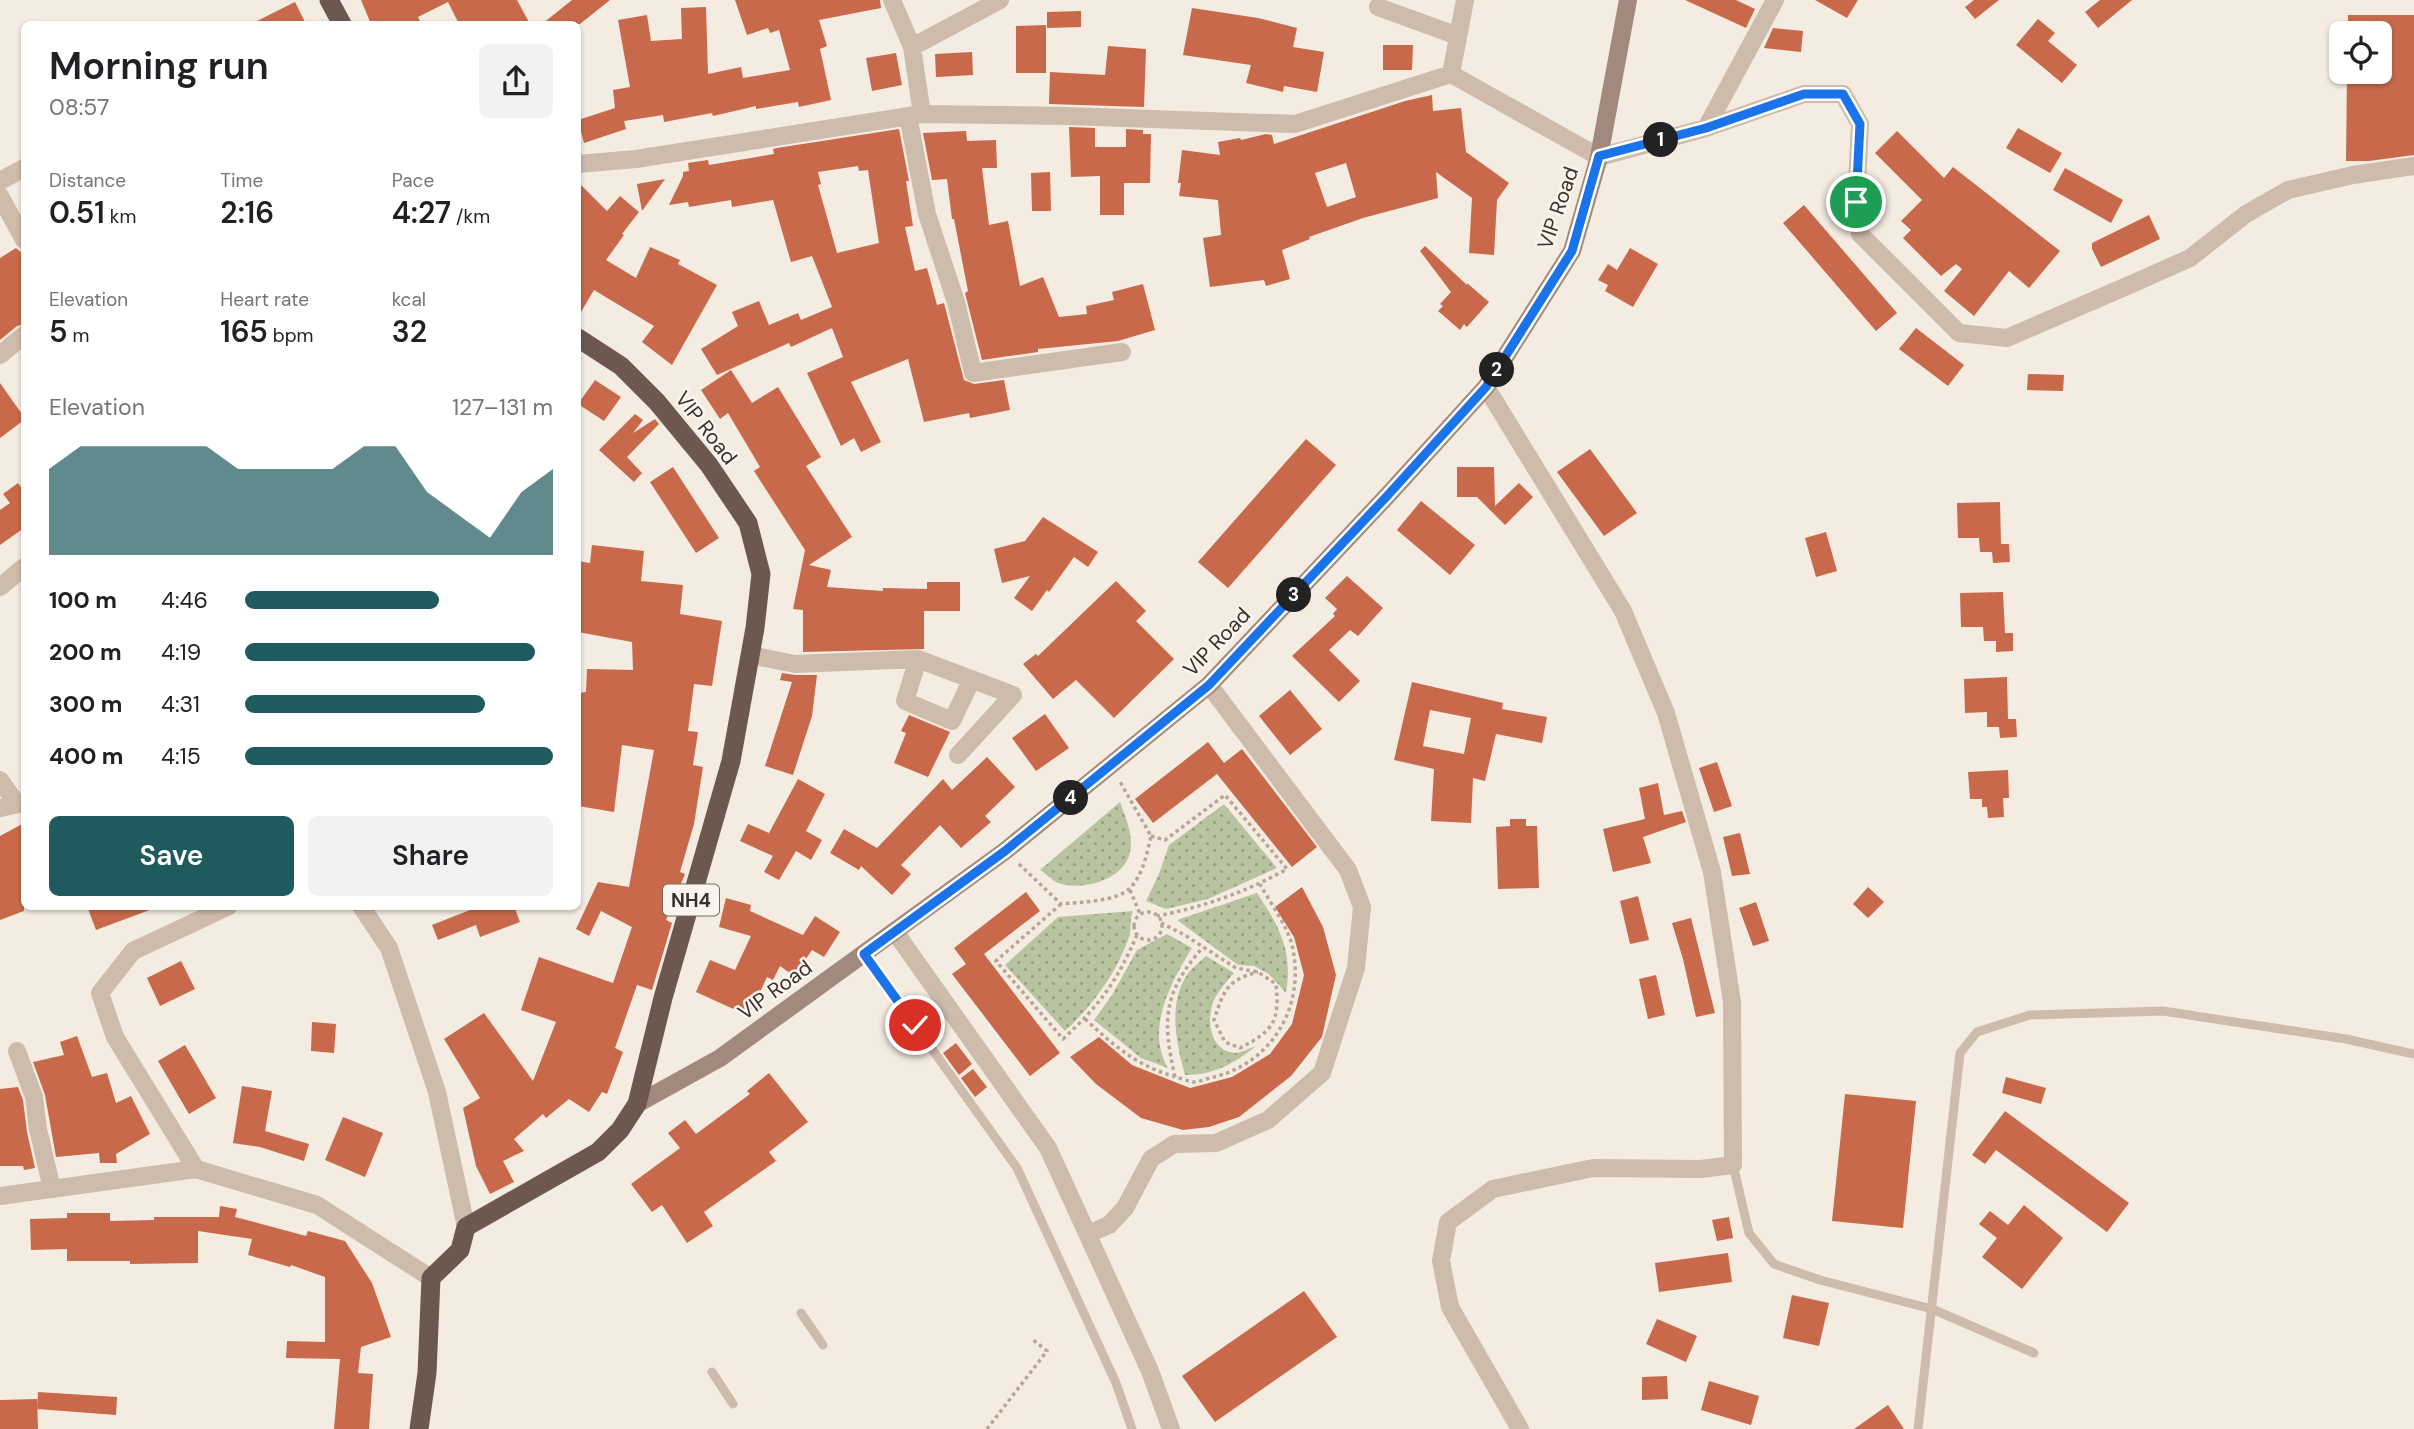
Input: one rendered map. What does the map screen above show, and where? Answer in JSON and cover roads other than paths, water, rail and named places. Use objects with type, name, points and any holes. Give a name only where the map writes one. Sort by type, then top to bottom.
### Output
[{"type":"highway","points":[[329,0],[340,21]]},
{"type":"highway","name":"VIP Road","points":[[466,1227],[598,1152],[620,1130],[637,1104],[663,999],[731,761],[761,575],[748,523],[709,465],[657,402],[621,366],[581,340]]},
{"type":"highway","points":[[419,1429],[427,1373],[431,1279],[460,1250],[466,1227]]},
{"type":"main road","name":"VIP Road","points":[[637,1104],[720,1058],[895,932],[1005,851],[1209,685],[1486,387],[1572,251],[1599,156],[1628,0]]},
{"type":"street","points":[[892,0],[912,47],[915,115],[926,214],[956,302],[973,373],[1122,352]]},
{"type":"street","points":[[912,47],[1000,0]]},
{"type":"street","points":[[1451,75],[1465,0]]},
{"type":"street","points":[[1706,128],[1775,0]]},
{"type":"street","points":[[1378,8],[1458,36]]},
{"type":"street","points":[[581,164],[636,159],[915,115],[1067,116],[1295,124],[1451,75],[1599,156],[1706,128],[1804,94],[1843,94],[1860,124],[1856,202],[1860,234],[1958,333],[2007,338],[2190,258],[2246,214],[2288,190],[2353,175],[2414,166]]},
{"type":"street","points":[[0,181],[21,170]]},
{"type":"street","points":[[0,196],[21,234]]},
{"type":"street","points":[[0,355],[21,338]]},
{"type":"street","points":[[1486,387],[1623,611],[1666,713],[1712,872],[1730,989],[1733,1165],[1701,1169],[1593,1168],[1493,1189],[1448,1222],[1441,1261],[1450,1307],[1520,1429]]},
{"type":"street","points":[[0,587],[21,570]]},
{"type":"street","points":[[750,655],[795,664],[918,659],[1013,695],[958,755]]},
{"type":"street","points":[[918,659],[905,701],[952,720],[972,679]]},
{"type":"street","points":[[1088,1234],[1109,1225],[1125,1209],[1151,1159],[1174,1144],[1216,1143],[1268,1120],[1322,1073],[1356,968],[1362,907],[1348,870],[1209,685]]},
{"type":"street","points":[[0,780],[14,805]]},
{"type":"street","points":[[196,1169],[115,1037],[100,993],[132,951],[220,910]]},
{"type":"street","points":[[364,910],[389,948],[437,1092],[466,1227]]},
{"type":"street","points":[[895,932],[1048,1148],[1150,1371],[1171,1429]]},
{"type":"street","points":[[17,1051],[34,1097],[38,1129],[52,1189]]},
{"type":"street","points":[[0,1196],[196,1169],[317,1205],[431,1279]]},
{"type":"lane","points":[[864,954],[1017,1168],[1116,1383],[1132,1429]]},
{"type":"lane","points":[[1918,1429],[1960,1053],[1977,1032],[2030,1015],[2163,1011],[2346,1039],[2414,1054]]},
{"type":"lane","points":[[1733,1165],[1749,1233],[1774,1264],[1819,1280],[1932,1309],[2034,1353]]},
{"type":"lane","points":[[801,1313],[823,1345]]},
{"type":"lane","points":[[712,1372],[733,1404]]}]
